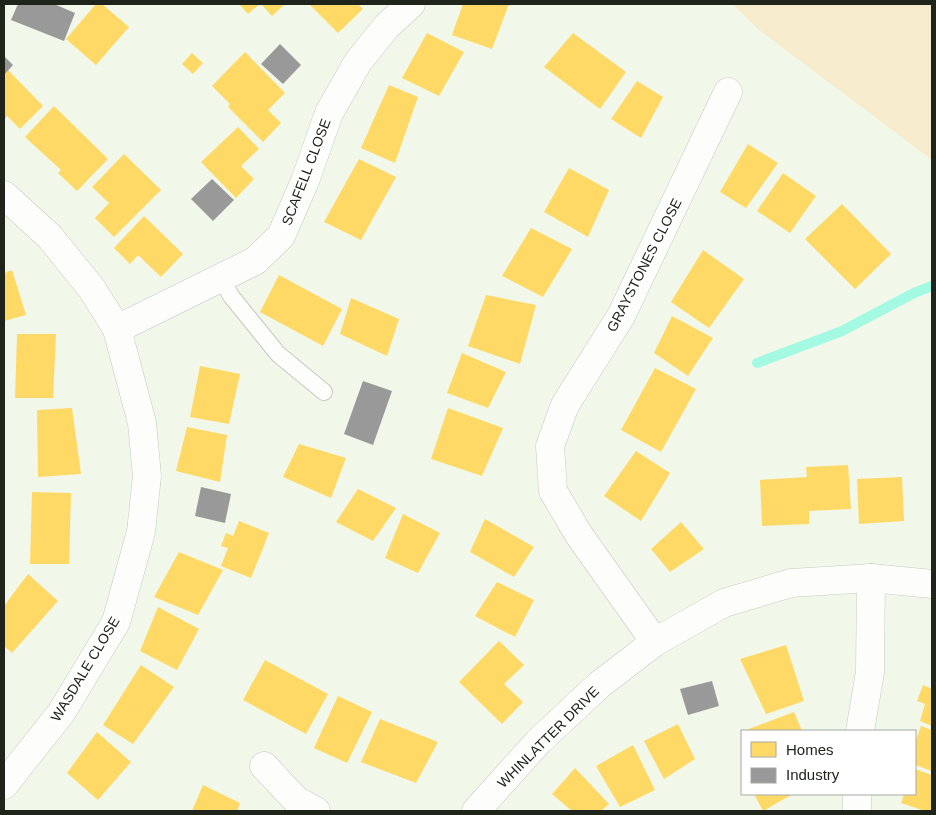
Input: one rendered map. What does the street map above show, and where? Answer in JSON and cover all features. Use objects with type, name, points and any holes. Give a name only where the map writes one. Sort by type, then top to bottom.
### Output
[{"type":"street","name":"SCAFELL CLOSE","points":[[117,329],[255,261],[281,236],[305,181],[329,113],[358,62],[387,26],[410,4]]},
{"type":"street","name":"GRAYSTONES CLOSE","points":[[655,642],[579,535],[553,491],[550,446],[565,405],[621,316],[728,92]]},
{"type":"street","name":"WASDALE CLOSE","points":[[4,195],[50,237],[92,288],[117,329],[142,423],[148,476],[141,532],[116,622],[61,714],[4,785]]},
{"type":"street","name":"WHINLATTER DRIVE","points":[[476,811],[538,742],[599,685],[655,642],[724,603],[791,583],[871,578],[932,584]]},
{"type":"street","points":[[860,730],[870,672],[871,578]]},
{"type":"street","points":[[264,766],[296,800],[316,811]]},
{"type":"street","points":[[857,795],[857,811]]},
{"type":"lane","points":[[221,278],[231,296],[278,354],[324,392]]},
{"type":"shaded area","points":[[732,4],[932,4],[932,160],[759,30]]},
{"type":"building: Homes","points":[[96,4],[102,4],[129,27],[96,65],[66,39]]},
{"type":"building: Homes","points":[[239,4],[260,4],[248,14]]},
{"type":"building: Homes","points":[[261,4],[285,4],[272,16]]},
{"type":"building: Homes","points":[[309,4],[358,4],[363,9],[338,33]]},
{"type":"building: Homes","points":[[463,4],[509,4],[492,49],[452,35]]},
{"type":"building: Homes","points":[[427,33],[464,52],[439,96],[402,78]]},
{"type":"building: Homes","points":[[573,33],[626,72],[600,109],[544,67]]},
{"type":"building: Homes","points":[[245,52],[285,93],[268,110],[281,123],[263,142],[228,107],[230,104],[212,86]]},
{"type":"building: Homes","points":[[192,53],[203,63],[193,74],[182,64]]},
{"type":"building: Homes","points":[[8,70],[43,106],[20,129],[7,116],[4,120],[4,75]]},
{"type":"building: Homes","points":[[637,81],[663,97],[641,138],[611,119]]},
{"type":"building: Homes","points":[[389,85],[418,97],[395,163],[361,148]]},
{"type":"building: Homes","points":[[54,106],[108,159],[77,191],[58,173],[61,170],[25,137]]},
{"type":"building: Homes","points":[[238,127],[259,149],[241,166],[254,179],[236,198],[201,162]]},
{"type":"building: Homes","points":[[748,144],[778,163],[746,208],[720,192]]},
{"type":"building: Homes","points":[[124,154],[161,190],[114,237],[95,218],[109,203],[92,187]]},
{"type":"building: Homes","points":[[359,159],[396,177],[361,240],[324,222]]},
{"type":"building: Homes","points":[[569,168],[609,190],[588,237],[544,212]]},
{"type":"building: Homes","points":[[783,173],[816,196],[790,233],[757,211]]},
{"type":"building: Homes","points":[[842,204],[891,254],[855,289],[805,239]]},
{"type":"building: Homes","points":[[144,216],[183,254],[161,277],[138,255],[130,264],[114,248]]},
{"type":"building: Homes","points":[[531,228],[572,249],[543,297],[502,276]]},
{"type":"building: Homes","points":[[703,250],[744,279],[709,328],[671,302]]},
{"type":"building: Homes","points":[[12,270],[26,315],[4,321],[4,273]]},
{"type":"building: Homes","points":[[279,275],[342,309],[323,346],[260,312]]},
{"type":"building: Homes","points":[[486,295],[536,305],[520,364],[468,346]]},
{"type":"building: Homes","points":[[351,298],[399,319],[387,356],[340,334]]},
{"type":"building: Homes","points":[[672,316],[713,338],[688,376],[654,353]]},
{"type":"building: Homes","points":[[17,334],[56,334],[53,398],[15,398]]},
{"type":"building: Homes","points":[[462,353],[506,372],[488,408],[447,393]]},
{"type":"building: Homes","points":[[200,366],[240,374],[229,424],[190,417]]},
{"type":"building: Homes","points":[[655,368],[696,389],[661,452],[621,430]]},
{"type":"building: Homes","points":[[72,408],[81,474],[38,477],[37,410]]},
{"type":"building: Homes","points":[[448,408],[503,428],[482,476],[431,459]]},
{"type":"building: Homes","points":[[187,427],[227,435],[220,482],[176,471]]},
{"type":"building: Homes","points":[[299,444],[346,458],[331,498],[283,477]]},
{"type":"building: Homes","points":[[636,451],[670,473],[641,521],[604,496]]},
{"type":"building: Homes","points":[[848,465],[851,509],[809,511],[809,524],[762,526],[760,480],[807,477],[806,467]]},
{"type":"building: Homes","points":[[902,477],[904,521],[859,524],[857,479]]},
{"type":"building: Homes","points":[[358,489],[396,508],[373,541],[336,522]]},
{"type":"building: Homes","points":[[32,492],[71,493],[69,564],[30,564]]},
{"type":"building: Homes","points":[[403,514],[440,533],[418,573],[385,558]]},
{"type":"building: Homes","points":[[485,519],[534,547],[514,577],[470,552]]},
{"type":"building: Homes","points":[[239,521],[269,533],[251,578],[221,566],[228,548],[221,546],[226,533],[233,536]]},
{"type":"building: Homes","points":[[681,522],[704,549],[670,572],[651,549]]},
{"type":"building: Homes","points":[[179,552],[223,570],[198,615],[154,597]]},
{"type":"building: Homes","points":[[28,574],[58,601],[12,653],[4,646],[4,606]]},
{"type":"building: Homes","points":[[497,582],[534,600],[515,637],[475,616]]},
{"type":"building: Homes","points":[[158,607],[199,629],[177,670],[140,651]]},
{"type":"building: Homes","points":[[499,641],[524,665],[504,684],[523,702],[502,724],[459,682]]},
{"type":"building: Homes","points":[[786,645],[804,701],[766,714],[740,659]]},
{"type":"building: Homes","points":[[265,660],[328,694],[306,734],[243,700]]},
{"type":"building: Homes","points":[[141,665],[174,687],[133,744],[103,725]]},
{"type":"building: Homes","points":[[923,685],[932,689],[932,726],[920,721],[925,704],[917,701]]},
{"type":"building: Homes","points":[[338,696],[372,712],[347,763],[314,748]]},
{"type":"building: Homes","points":[[794,712],[802,730],[746,730]]},
{"type":"building: Homes","points":[[380,719],[438,742],[416,783],[361,762]]},
{"type":"building: Homes","points":[[678,724],[695,759],[664,779],[644,741]]},
{"type":"building: Homes","points":[[921,726],[932,730],[932,771],[916,765],[916,740]]},
{"type":"building: Homes","points":[[97,732],[131,762],[98,800],[67,773]]},
{"type":"building: Homes","points":[[633,745],[655,790],[620,807],[596,766]]},
{"type":"building: Homes","points":[[575,768],[609,804],[601,811],[572,811],[552,794]]},
{"type":"building: Homes","points":[[916,769],[932,775],[932,811],[925,811],[901,803],[904,795],[916,795]]},
{"type":"building: Homes","points":[[203,785],[240,803],[237,811],[192,811]]},
{"type":"building: Homes","points":[[755,795],[791,795],[763,811]]},
{"type":"building: Industry","points":[[18,4],[54,4],[75,13],[64,41],[11,20]]},
{"type":"building: Industry","points":[[280,44],[301,65],[283,84],[261,64]]},
{"type":"building: Industry","points":[[4,56],[13,65],[4,75]]},
{"type":"building: Industry","points":[[212,179],[234,200],[213,221],[191,199]]},
{"type":"building: Industry","points":[[363,381],[392,391],[373,445],[344,434]]},
{"type":"building: Industry","points":[[201,487],[231,494],[225,523],[195,516]]},
{"type":"building: Industry","points":[[712,681],[719,706],[688,715],[680,689]]},
{"type":"waterway","points":[[757,363],[842,331],[914,293],[932,286]]}]
